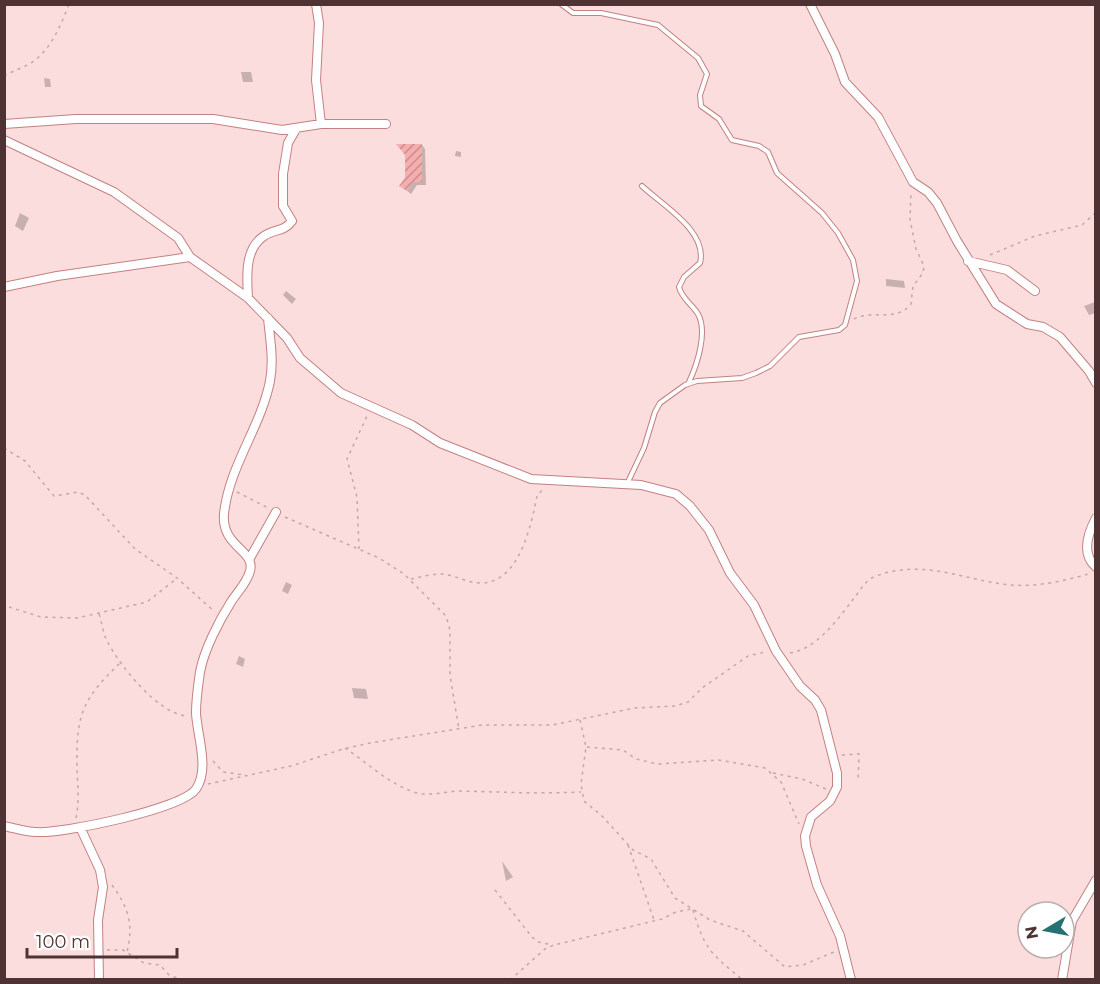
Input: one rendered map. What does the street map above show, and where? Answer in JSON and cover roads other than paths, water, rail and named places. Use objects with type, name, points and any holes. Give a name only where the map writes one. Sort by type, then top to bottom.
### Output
[{"type":"street","points":[[315,4],[319,23],[316,80],[321,124]]},
{"type":"street","points":[[810,4],[835,54],[845,82],[878,117],[913,182],[938,202],[996,304],[1027,324],[1042,327],[1060,337],[1089,370],[1095,383]]},
{"type":"street","points":[[4,124],[76,119],[213,119],[282,130],[321,124],[387,124]]},
{"type":"street","points":[[248,298],[248,267],[252,251],[264,236],[286,228],[292,222],[284,207],[283,174],[288,143],[296,129]]},
{"type":"street","points":[[4,140],[125,199],[178,238],[190,257],[248,298],[287,338],[300,358],[341,393],[412,425],[440,443],[531,479],[627,484],[676,494],[690,506],[709,530],[730,573],[754,605],[778,653],[800,686],[819,705],[837,773],[835,794],[825,807],[811,817],[805,836],[809,863],[843,947],[851,980]]},
{"type":"street","points":[[4,287],[57,276],[190,257]]},
{"type":"street","points":[[972,262],[1007,270],[1035,291]]},
{"type":"street","points":[[250,558],[229,539],[225,529],[224,514],[241,454],[261,411],[270,380],[272,354],[268,318]]},
{"type":"street","points":[[4,826],[35,832],[77,828],[150,811],[190,794],[198,784],[201,770],[196,707],[202,663],[223,619],[249,574],[250,558],[276,512]]},
{"type":"street","points":[[1095,518],[1087,545],[1089,560],[1095,567]]},
{"type":"street","points":[[77,828],[100,870],[103,887],[97,951],[99,980]]},
{"type":"street","points":[[1062,980],[1071,921],[1095,880]]},
{"type":"lane","points":[[561,4],[573,13],[601,13],[658,25],[698,58],[707,74],[700,95],[701,106],[720,119],[732,140],[759,146],[768,152],[777,173],[828,219],[853,260],[857,280],[845,325],[839,330],[799,337],[770,366],[756,373],[742,378],[689,383],[660,403],[644,448],[627,484]]},
{"type":"lane","points":[[642,186],[686,225],[701,247],[700,263],[684,277],[679,288],[680,294],[697,313],[701,323],[698,355],[689,383]]}]
